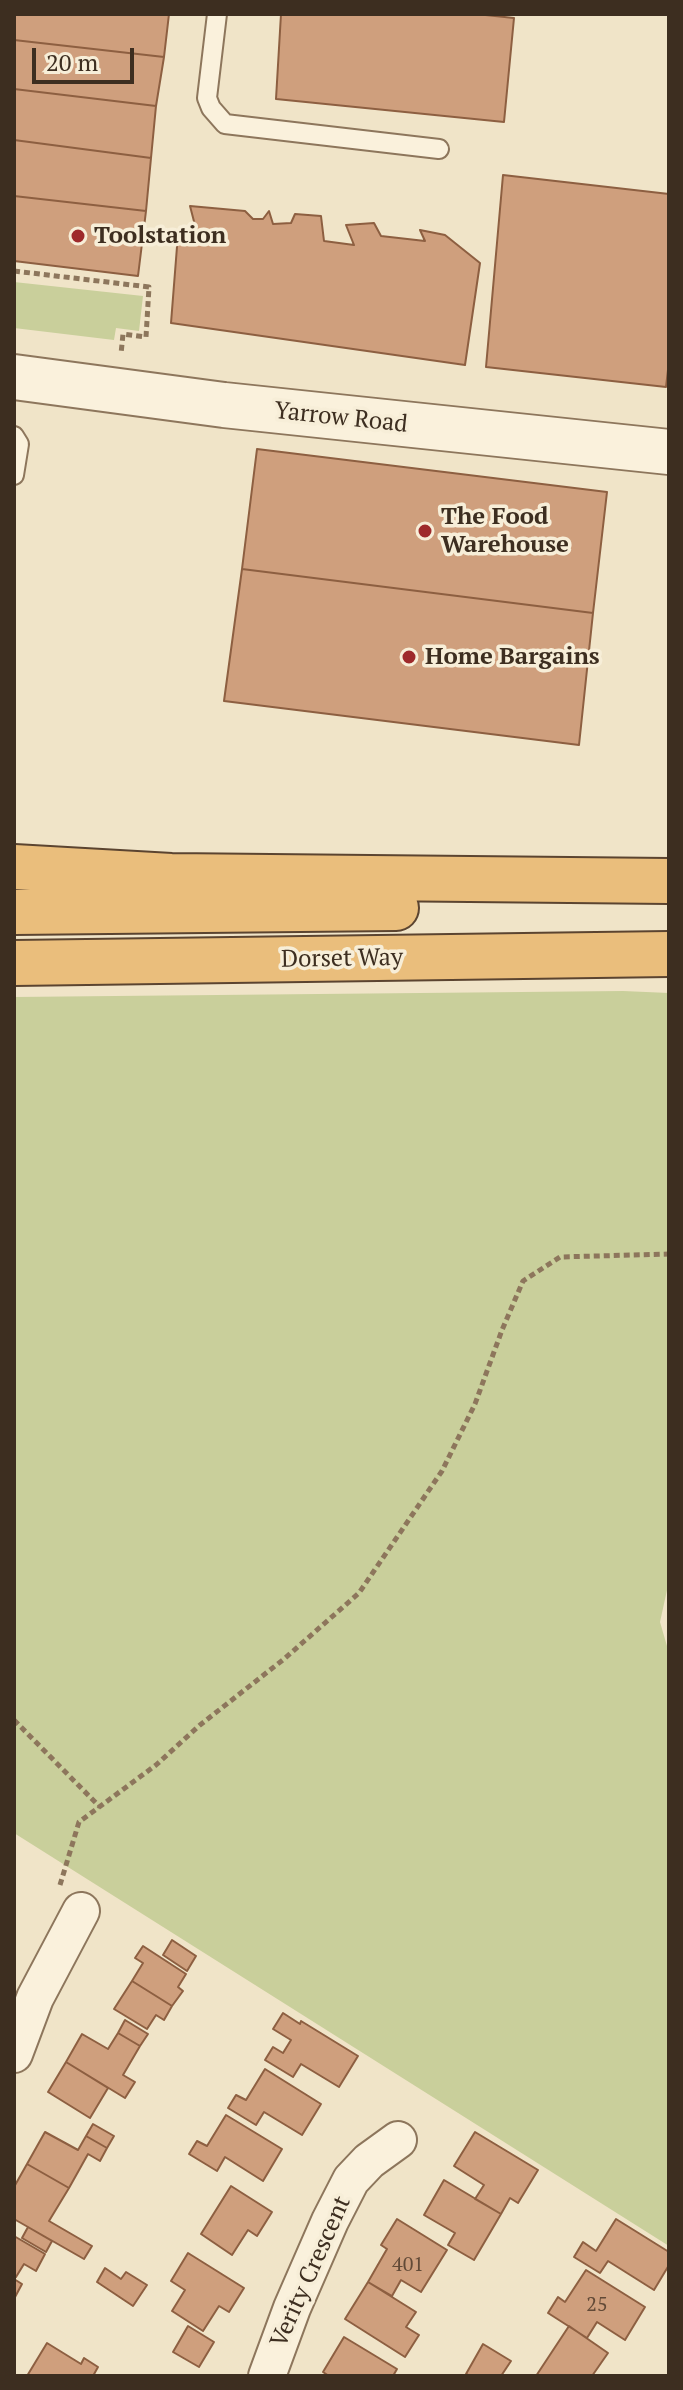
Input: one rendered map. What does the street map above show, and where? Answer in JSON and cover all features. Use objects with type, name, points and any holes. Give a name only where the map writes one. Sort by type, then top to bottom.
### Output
[{"type":"highway","points":[[14,867],[171,876],[669,881]]},
{"type":"highway","points":[[14,912],[669,905]]},
{"type":"highway","name":"Dorset Way","points":[[14,963],[669,954]]},
{"type":"street","name":"Yarrow Road","points":[[14,377],[240,407],[669,452]]},
{"type":"street","points":[[14,2054],[35,1998],[81,1911]]},
{"type":"street","name":"Verity Crescent","points":[[267,2376],[297,2296],[351,2180],[369,2161],[398,2140]]},
{"type":"lane","points":[[217,14],[207,98],[211,108],[225,124],[439,149]]},
{"type":"lane","points":[[14,436],[19,444],[14,475]]},
{"type":"path","points":[[14,271],[149,287],[146,337],[123,334],[118,391]]},
{"type":"path","points":[[81,1911],[59,1887],[79,1822],[156,1765],[359,1593],[442,1471],[475,1404],[523,1281],[560,1257],[669,1254]]},
{"type":"path","points":[[14,1720],[100,1807]]},
{"type":"green space","points":[[14,282],[143,296],[139,331],[116,328],[114,340],[14,328]]},
{"type":"green space","points":[[669,993],[669,1581],[660,1622],[669,1653],[669,2246],[14,1833],[14,997]]},
{"type":"building","points":[[14,14],[169,14],[164,57],[14,40]]},
{"type":"building","points":[[281,14],[476,14],[514,18],[504,122],[276,99]]},
{"type":"building","points":[[14,40],[164,57],[156,106],[14,89]]},
{"type":"building","points":[[14,89],[156,106],[151,158],[14,140]]},
{"type":"building","points":[[14,140],[151,158],[146,211],[14,196]]},
{"type":"building","points":[[503,175],[669,194],[669,361],[666,387],[486,367]]},
{"type":"building","name":"Toolstation","points":[[14,196],[146,211],[138,276],[14,261]]},
{"type":"building","points":[[190,206],[245,211],[253,219],[263,219],[269,211],[273,224],[291,223],[295,214],[321,216],[324,241],[354,245],[346,225],[374,223],[381,236],[425,241],[420,230],[445,235],[480,263],[465,365],[171,323],[178,234],[197,233]]},
{"type":"building","name":"The Food Warehouse","points":[[257,449],[607,492],[593,613],[242,569]]},
{"type":"building","name":"Home Bargains","points":[[242,569],[593,613],[579,745],[224,701]]},
{"type":"building","points":[[172,1940],[196,1956],[187,1971],[163,1955]]},
{"type":"building","points":[[143,1946],[186,1974],[178,1987],[183,1991],[172,2006],[132,1981],[143,1963],[135,1958]]},
{"type":"building","points":[[132,1981],[172,2006],[164,2020],[156,2015],[147,2029],[114,2009]]},
{"type":"building","points":[[283,2013],[358,2056],[339,2087],[301,2064],[293,2077],[265,2060],[273,2047],[283,2053],[291,2040],[273,2029]]},
{"type":"building","points":[[125,2020],[148,2034],[140,2046],[118,2033]]},
{"type":"building","points":[[118,2033],[140,2046],[123,2075],[135,2082],[125,2098],[66,2062],[82,2034],[108,2049]]},
{"type":"building","points":[[66,2062],[108,2088],[90,2118],[48,2092]]},
{"type":"building","points":[[265,2069],[321,2104],[302,2135],[264,2112],[256,2125],[228,2108],[236,2095],[246,2100]]},
{"type":"building","points":[[226,2115],[282,2149],[263,2181],[225,2157],[217,2171],[189,2154],[197,2141],[207,2146]]},
{"type":"building","points":[[93,2124],[114,2136],[107,2148],[86,2136]]},
{"type":"building","points":[[45,2132],[78,2150],[86,2136],[107,2148],[100,2161],[88,2154],[69,2188],[27,2164]]},
{"type":"building","points":[[475,2132],[538,2170],[518,2203],[510,2198],[501,2214],[475,2199],[484,2185],[454,2166]]},
{"type":"building","points":[[27,2164],[69,2188],[49,2221],[92,2246],[84,2259],[14,2219],[14,2187]]},
{"type":"building","points":[[444,2180],[501,2214],[474,2260],[448,2245],[455,2233],[424,2215]]},
{"type":"building","points":[[231,2186],[272,2212],[257,2236],[248,2230],[232,2255],[201,2234]]},
{"type":"building","points":[[397,2219],[447,2250],[421,2292],[401,2280],[392,2296],[368,2282],[387,2249],[381,2245]]},
{"type":"building","points":[[616,2219],[669,2252],[669,2265],[654,2290],[608,2261],[600,2273],[574,2257],[583,2242],[596,2251]]},
{"type":"building","points":[[28,2227],[52,2241],[46,2252],[22,2238]]},
{"type":"building","points":[[14,2236],[45,2254],[36,2271],[24,2264],[14,2276]]},
{"type":"building","points":[[188,2253],[244,2288],[229,2312],[219,2306],[203,2331],[172,2311],[185,2290],[171,2281]]},
{"type":"building","points":[[105,2268],[121,2279],[126,2272],[147,2285],[133,2306],[97,2282]]},
{"type":"building","points":[[586,2270],[645,2307],[625,2340],[597,2322],[587,2338],[548,2313],[558,2297],[565,2302]]},
{"type":"building","points":[[14,2279],[22,2284],[14,2299]]},
{"type":"building","points":[[368,2282],[416,2312],[406,2327],[419,2335],[405,2357],[345,2319]]},
{"type":"building","points":[[188,2326],[214,2342],[199,2367],[173,2352]]},
{"type":"building","points":[[569,2326],[608,2353],[592,2376],[536,2376]]},
{"type":"building","points":[[344,2337],[397,2369],[393,2376],[329,2376],[323,2372]]},
{"type":"building","points":[[47,2343],[81,2364],[84,2358],[98,2367],[93,2376],[27,2376]]},
{"type":"building","points":[[483,2344],[511,2361],[501,2376],[466,2374]]},
{"type":"place","name":"Toolstation","points":[[78,236]]},
{"type":"place","name":"The Food Warehouse","points":[[425,531]]},
{"type":"place","name":"Home Bargains","points":[[409,657]]}]
